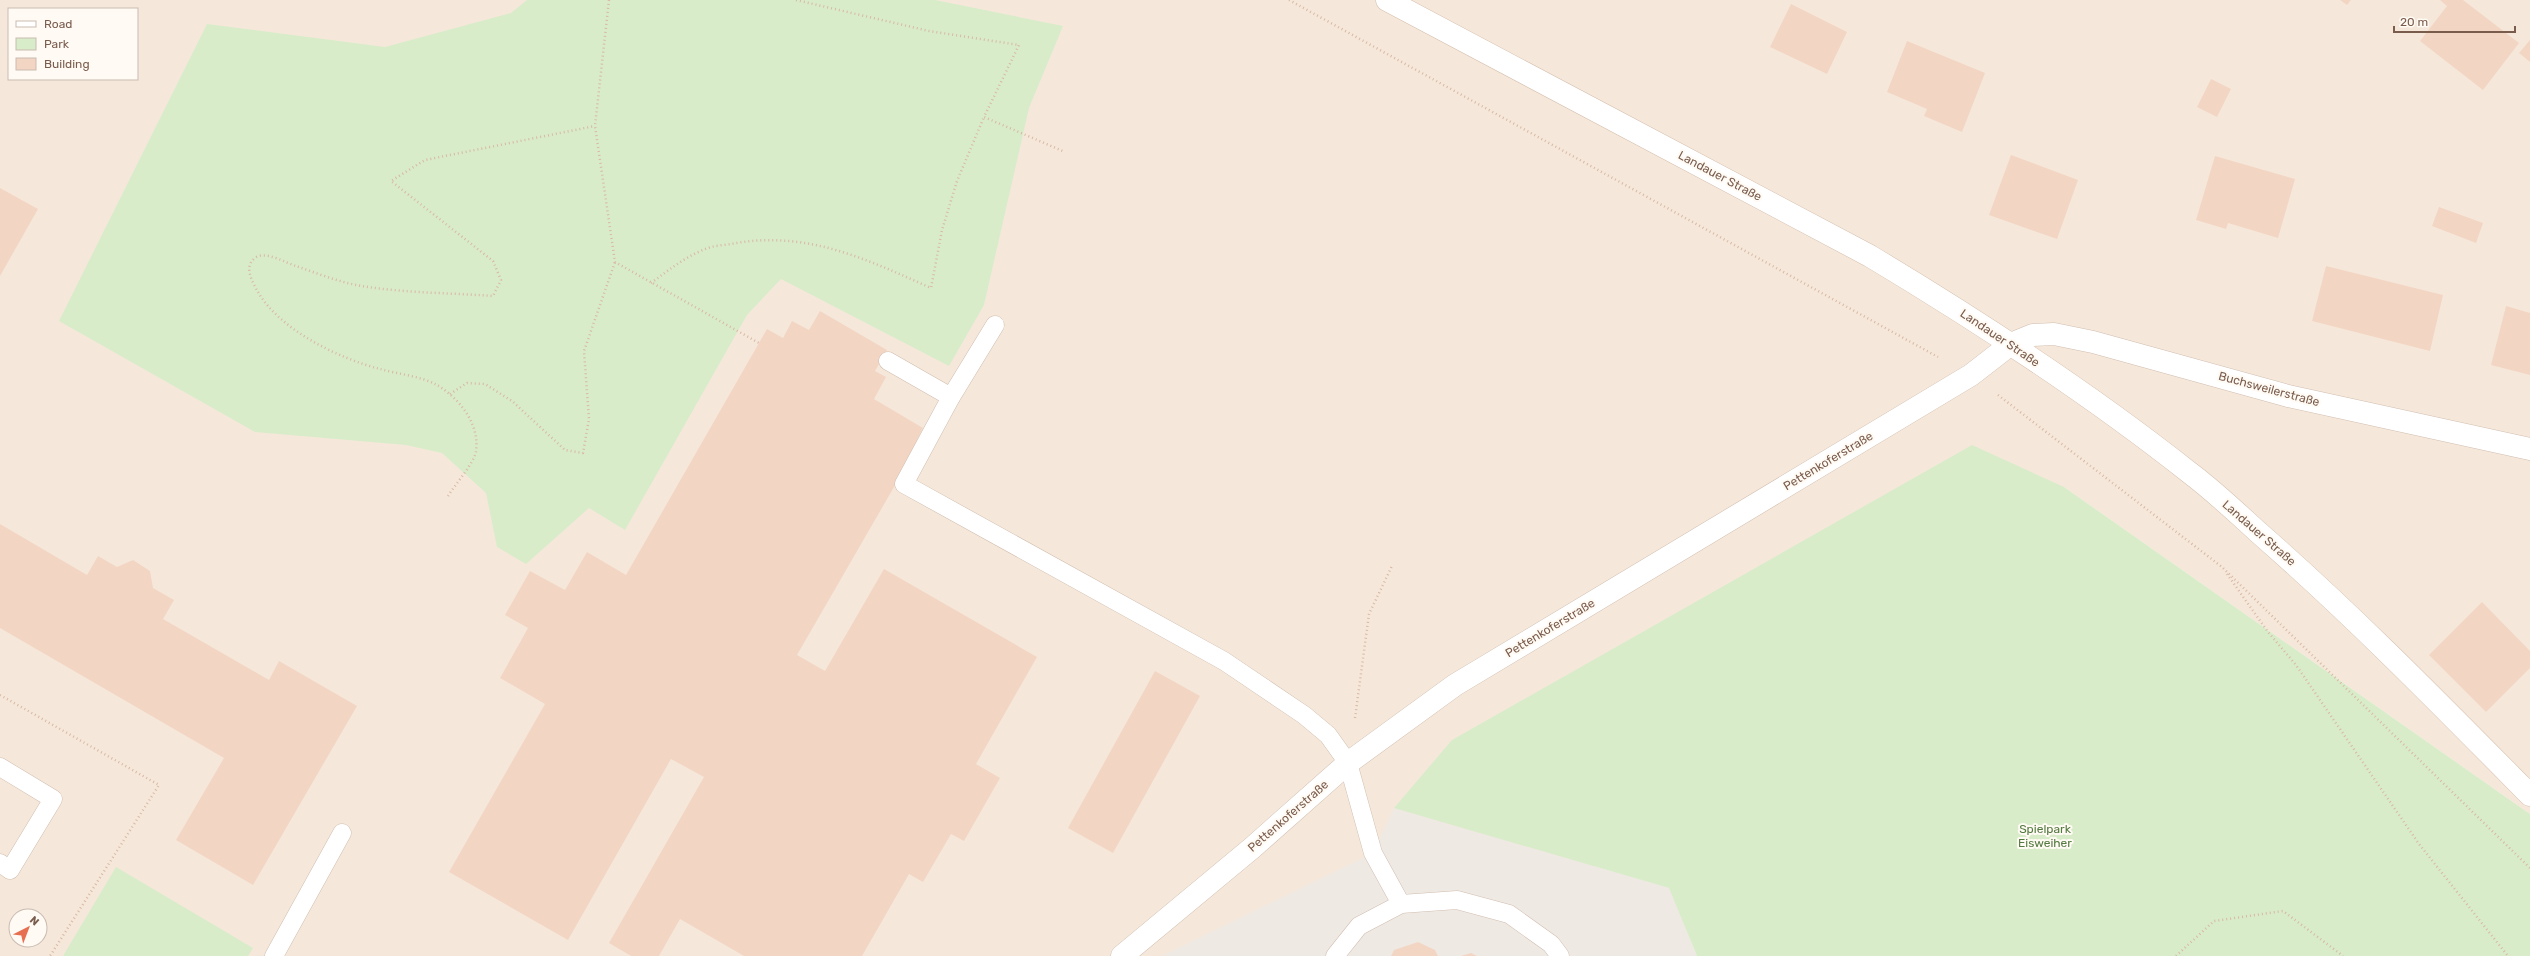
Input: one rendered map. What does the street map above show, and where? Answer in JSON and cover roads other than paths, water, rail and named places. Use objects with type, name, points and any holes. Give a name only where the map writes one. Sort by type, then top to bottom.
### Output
[{"type":"street","name":"Landauer Straße","points":[[1387,0],[1870,256],[2011,344],[2096,402],[2192,474],[2293,562],[2392,655],[2530,795]]},
{"type":"street","name":"Buchsweilerstraße","points":[[2011,344],[2033,334],[2054,334],[2093,342],[2288,396],[2530,448]]},
{"type":"street","name":"Pettenkoferstraße","points":[[1122,956],[1252,848],[1348,763],[1455,685],[1971,375],[2011,344]]},
{"type":"lane","points":[[995,324],[951,397],[904,484],[1224,661],[1304,715],[1328,735],[1348,763],[1373,853],[1401,904]]},
{"type":"lane","points":[[888,362],[951,397]]},
{"type":"lane","points":[[0,767],[53,798],[10,870],[0,863]]},
{"type":"lane","points":[[274,956],[342,833]]},
{"type":"lane","points":[[1335,956],[1359,926],[1401,904],[1457,900],[1509,914],[1551,944],[1560,956]]},
{"type":"park label","name":"Spielpark Eisweiher","points":[[2045,836]]}]
